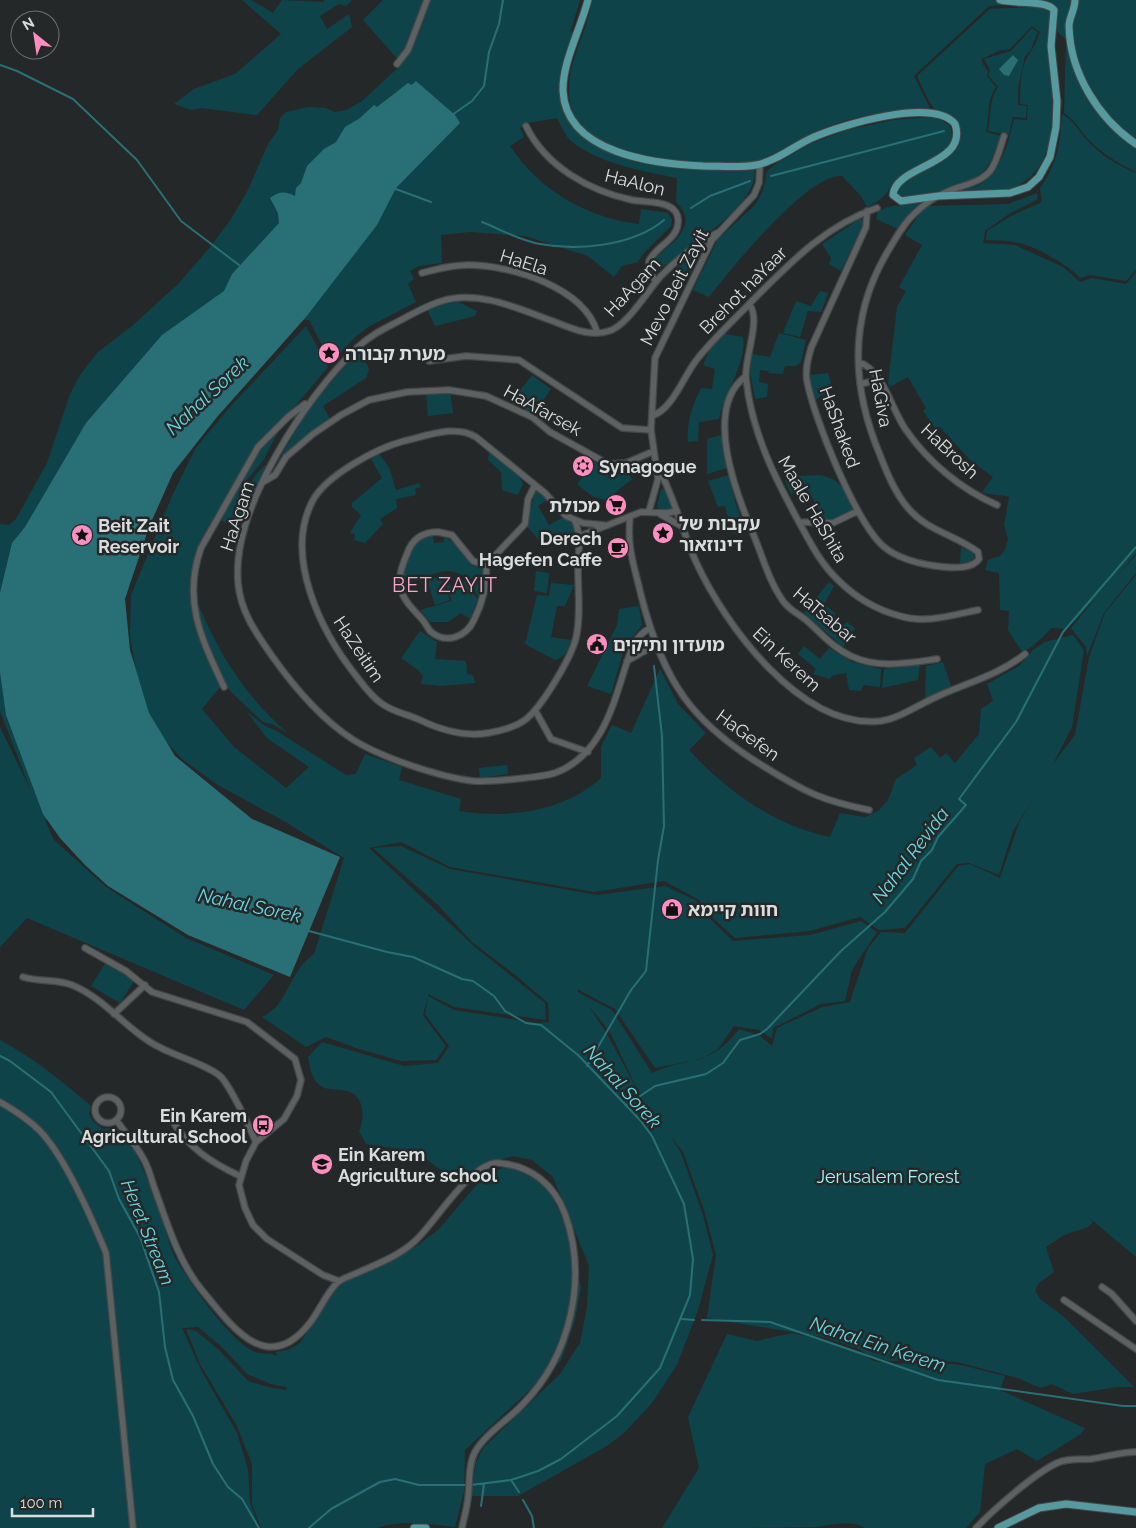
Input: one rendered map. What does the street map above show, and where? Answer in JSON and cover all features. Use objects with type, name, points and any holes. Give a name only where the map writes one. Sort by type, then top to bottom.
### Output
[{"type":"main road","points":[[588,0],[566,69],[563,90],[566,108],[582,131],[612,150],[643,160],[709,166],[760,164],[812,138],[848,125],[894,115],[937,114],[945,116],[955,124],[957,135],[952,147],[942,156],[899,183],[893,193],[895,199],[901,200],[938,196],[996,195],[1020,190],[1039,177],[1050,157],[1057,116],[1051,46],[1054,10],[1043,2],[1016,3],[1000,0]]},
{"type":"main road","points":[[1075,0],[1075,11],[1068,23],[1070,47],[1077,68],[1093,102],[1122,134],[1136,144]]},
{"type":"main road","points":[[998,1528],[1039,1508],[1066,1504],[1136,1512]]},
{"type":"main road","points":[[414,1528],[426,1528]]},
{"type":"street","points":[[397,64],[408,50],[427,0]]},
{"type":"street","name":"HaAlon","points":[[526,126],[535,142],[548,157],[586,184],[618,196],[667,205],[675,212],[679,220],[677,230],[649,261],[649,270],[656,282]]},
{"type":"street","name":"HaGiva","points":[[979,554],[966,544],[929,526],[903,502],[888,475],[870,431],[860,384],[859,362],[862,311],[871,282],[905,224],[918,210],[938,196],[986,175],[995,162],[1004,136]]},
{"type":"street","name":"Mevo Beit Zayit","points":[[677,511],[658,467],[651,430],[655,394],[652,372],[655,358],[717,233],[754,194],[759,183],[760,164]]},
{"type":"street","name":"Brehot haYaar","points":[[652,416],[664,409],[698,358],[803,251],[844,222],[877,208]]},
{"type":"street","name":"HaShaked","points":[[867,211],[866,227],[816,334],[806,368],[809,389],[822,429],[858,511],[876,539],[899,556],[933,566],[954,567],[974,564],[979,559],[979,554]]},
{"type":"street","name":"HaAgam","points":[[650,628],[642,633],[633,646],[604,726],[588,752],[567,768],[549,775],[493,781],[473,781],[448,776],[387,756],[358,742],[340,730],[307,699],[283,671],[257,634],[242,604],[238,583],[238,560],[244,533],[264,482],[291,429],[311,400],[364,342],[429,306],[450,298],[484,299],[582,332],[609,332],[618,327],[656,282],[692,250],[717,233]]},
{"type":"street","name":"HaEla","points":[[422,273],[467,265],[496,268],[523,276],[559,289],[575,299],[591,318],[597,332]]},
{"type":"street","name":"Maale HaShita","points":[[749,304],[754,317],[746,360],[746,376],[763,450],[799,522],[828,570],[850,591],[875,607],[901,616],[925,620],[978,610]]},
{"type":"street","points":[[429,361],[466,356],[519,360],[622,428],[651,430]]},
{"type":"street","name":"HaBrosh","points":[[859,362],[870,368],[879,380],[900,421],[925,453],[962,485],[997,505]]},
{"type":"street","name":"HaTsabar","points":[[746,376],[734,387],[728,403],[725,425],[727,451],[742,509],[766,572],[783,601],[833,645],[856,658],[884,664],[937,659]]},
{"type":"street","points":[[860,384],[879,380]]},
{"type":"street","name":"HaAfarsek","points":[[264,482],[275,475],[286,457],[313,434],[340,415],[369,400],[407,392],[449,390],[486,396],[532,417],[550,432],[608,464],[630,462],[654,450]]},
{"type":"street","points":[[224,687],[204,644],[193,609],[196,560],[258,447],[288,417],[311,400]]},
{"type":"street","name":"HaZeitim","points":[[448,431],[465,432],[476,437],[536,485],[560,511],[575,521],[580,536],[579,616],[576,638],[567,660],[535,710],[516,725],[496,732],[472,735],[434,726],[381,703],[352,670],[326,629],[309,588],[302,544],[309,509],[322,488],[339,474],[374,453],[404,441],[448,431]]},
{"type":"street","name":"Mevo Beit Zayit","points":[[649,511],[657,488],[658,467]]},
{"type":"street","points":[[486,565],[473,561],[450,534],[436,532],[426,534],[410,545],[401,570],[400,587],[407,602],[431,631],[444,637],[458,637],[469,629],[478,612],[485,588],[486,565],[522,527],[528,499],[536,485]]},
{"type":"street","points":[[580,536],[604,525],[649,511],[667,513],[677,511]]},
{"type":"street","name":"Ein Kerem","points":[[677,511],[706,582],[740,636],[800,696],[832,714],[854,720],[889,719],[942,694],[990,675],[1025,654]]},
{"type":"street","points":[[799,522],[832,524],[858,511]]},
{"type":"street","points":[[656,512],[683,527]]},
{"type":"street","name":"HaGefen","points":[[630,517],[629,550],[655,645],[684,699],[707,725],[727,743],[807,793],[828,801],[869,810]]},
{"type":"street","points":[[575,521],[604,525]]},
{"type":"street","points":[[627,661],[655,645]]},
{"type":"street","points":[[535,710],[551,739],[588,752]]},
{"type":"street","points":[[85,948],[126,971],[152,992],[205,1011],[247,1022],[294,1059],[301,1080],[297,1096],[284,1119],[256,1142],[240,1176],[239,1185],[252,1225],[267,1239],[323,1275],[339,1281]]},
{"type":"street","points":[[23,977],[71,984],[100,1001],[152,1043],[212,1070],[221,1077],[256,1142]]},
{"type":"street","points":[[114,1014],[145,985]]},
{"type":"street","points":[[114,1098],[120,1104],[121,1113],[116,1120],[103,1122],[96,1115],[95,1106],[101,1099],[114,1098]]},
{"type":"street","points":[[0,1102],[36,1128],[53,1147],[95,1226],[106,1253],[133,1528]]},
{"type":"street","points":[[116,1120],[144,1158],[172,1238],[192,1278],[241,1335],[264,1346],[286,1344],[306,1328],[339,1281],[395,1256],[410,1246],[436,1220],[467,1180],[484,1165],[503,1164],[523,1169],[534,1174],[550,1188],[562,1208],[572,1241],[576,1270],[575,1293],[571,1313],[562,1343],[545,1376],[524,1403],[476,1450],[462,1528]]},
{"type":"street","points":[[172,1120],[180,1133],[214,1164],[240,1176]]},
{"type":"street","points":[[1102,1287],[1112,1294],[1136,1321]]},
{"type":"street","points":[[1064,1300],[1136,1349]]},
{"type":"street","points":[[976,1528],[995,1508],[1056,1463],[1123,1451],[1136,1452]]},
{"type":"green space","points":[[242,0],[251,0],[273,13],[282,0],[323,2],[325,0],[352,0],[346,6],[339,4],[320,16],[327,29],[349,14],[352,27],[298,69],[257,115],[201,108],[191,110],[174,104],[194,89],[235,74],[281,34]]},
{"type":"green space","points":[[383,0],[580,0],[570,33],[578,27],[566,63],[561,91],[562,106],[570,121],[604,147],[633,161],[675,167],[754,168],[753,182],[746,197],[734,211],[658,271],[654,268],[655,258],[676,240],[685,226],[683,210],[676,202],[677,178],[622,166],[595,156],[569,139],[557,118],[527,123],[520,128],[524,137],[510,146],[535,176],[566,199],[601,215],[639,224],[641,209],[668,213],[672,220],[671,226],[643,254],[638,262],[622,266],[614,277],[588,256],[525,236],[470,232],[441,235],[442,263],[419,266],[410,271],[414,279],[408,284],[416,302],[370,326],[356,336],[331,363],[309,320],[243,316],[74,487],[54,817],[45,820],[54,840],[106,887],[186,938],[274,975],[244,1010],[27,918],[0,947],[0,727],[31,791],[0,711],[0,524],[9,525],[16,519],[47,463],[70,394],[80,375],[98,352],[132,326],[178,284],[212,245],[231,219],[248,190],[268,144],[278,130],[280,118],[286,112],[309,107],[325,108],[335,112],[346,110],[362,101],[402,64],[363,20]]},
{"type":"green space","points":[[592,0],[1136,0],[1136,172],[1117,162],[1099,149],[1072,119],[1064,113],[1066,40],[1053,27],[1055,73],[1054,122],[1049,146],[1040,166],[1025,181],[1004,191],[950,194],[977,186],[985,181],[992,174],[1002,157],[1014,119],[1027,120],[1028,105],[1020,104],[1020,86],[1025,61],[1035,45],[1040,32],[1032,26],[1010,49],[998,51],[982,59],[982,63],[988,71],[987,76],[996,87],[989,104],[986,132],[1001,136],[992,159],[984,171],[968,181],[942,190],[916,195],[898,195],[898,188],[904,183],[951,152],[959,137],[956,123],[948,115],[934,108],[917,76],[990,9],[1032,7],[1030,5],[1017,4],[989,6],[914,76],[930,108],[913,112],[871,114],[841,122],[806,136],[774,156],[763,160],[742,163],[686,162],[655,158],[626,151],[600,140],[581,125],[571,106],[569,92],[572,66]]},
{"type":"green space","points":[[1032,28],[1038,32],[1030,51],[1025,56],[1018,88],[1018,105],[1027,106],[1026,118],[1013,117],[1009,135],[988,131],[991,103],[998,87],[988,75],[990,70],[984,59],[1011,51]]},
{"type":"green space","points":[[1062,114],[1103,155],[1136,173],[1136,270],[1126,281],[1090,275],[1080,278],[1059,261],[1040,251],[1011,241],[986,240],[987,231],[1011,216],[1042,202],[1040,188],[1051,170],[1057,153]]},
{"type":"green space","points":[[929,117],[939,119],[949,125],[952,135],[950,143],[937,156],[901,176],[880,200],[867,207],[861,196],[842,176],[828,179],[810,189],[791,205],[734,266],[709,297],[693,290],[718,239],[755,205],[763,191],[767,171],[780,161],[810,144],[847,130],[894,120]]},
{"type":"green space","points":[[1037,193],[1038,199],[1009,214],[985,231],[983,243],[1015,245],[1063,267],[1080,282],[1092,278],[1126,284],[1136,272],[1136,553],[1117,576],[1136,555],[1136,573],[1104,613],[1087,656],[1086,647],[1071,628],[1096,598],[1067,629],[1052,628],[1033,646],[1022,652],[1008,630],[1009,611],[1000,610],[999,573],[985,570],[988,560],[1000,556],[1005,550],[1008,539],[1004,525],[1009,497],[982,492],[993,477],[969,459],[940,427],[935,428],[923,411],[926,408],[908,377],[890,387],[888,383],[897,307],[906,291],[899,287],[922,245],[905,235],[921,212],[929,206],[1008,204]]},
{"type":"green space","points":[[920,202],[898,229],[876,219],[878,212],[887,207]]},
{"type":"green space","points":[[861,218],[863,225],[841,271],[829,264],[831,258],[822,244]]},
{"type":"green space","points":[[705,245],[689,277],[677,268]]},
{"type":"green space","points":[[820,291],[828,293],[821,312],[808,311],[800,337],[783,333],[796,301],[811,306]]},
{"type":"green space","points":[[456,301],[477,311],[475,316],[435,326],[427,309]]},
{"type":"green space","name":"Jerusalem Forest","points":[[306,326],[328,367],[297,404],[254,448],[195,556],[191,589],[192,612],[200,639],[220,687],[202,709],[234,747],[286,788],[309,767],[267,738],[246,711],[265,726],[275,730],[346,775],[356,774],[365,754],[402,767],[399,780],[461,799],[459,811],[496,814],[515,813],[552,805],[570,799],[586,790],[601,778],[601,747],[612,725],[631,733],[660,669],[678,704],[706,733],[689,750],[703,765],[753,805],[790,825],[830,837],[840,813],[865,817],[878,811],[888,800],[896,779],[917,765],[914,758],[931,747],[940,758],[946,753],[955,763],[979,734],[981,709],[993,701],[987,684],[1019,666],[1033,650],[1045,642],[1073,635],[1084,650],[1072,727],[1053,764],[1075,735],[1089,657],[1105,613],[1136,575],[1136,1257],[1087,1216],[1093,1222],[1088,1227],[1064,1235],[1046,1247],[1054,1272],[1039,1283],[1035,1290],[1040,1299],[1063,1316],[1134,1387],[1117,1387],[1073,1394],[1052,1384],[1040,1388],[1018,1378],[957,1362],[888,1361],[868,1355],[857,1348],[822,1337],[707,1318],[716,1255],[705,1213],[683,1152],[670,1135],[681,1153],[703,1215],[713,1255],[698,1310],[677,1365],[652,1403],[625,1432],[607,1446],[518,1496],[471,1496],[476,1463],[483,1448],[560,1374],[580,1343],[587,1307],[589,1266],[553,1177],[532,1160],[513,1156],[488,1163],[467,1175],[450,1177],[417,1152],[366,1144],[359,1131],[363,1114],[357,1098],[347,1091],[324,1088],[315,1080],[308,1057],[322,1042],[404,1066],[438,1063],[449,1046],[425,1014],[428,997],[423,1015],[446,1046],[436,1060],[401,1061],[326,1037],[306,1047],[262,1017],[278,1005],[305,961],[314,954],[344,858],[282,820],[218,785],[182,759],[158,733],[147,713],[138,683],[130,636],[131,595],[172,496],[195,449],[229,408]],"holes":[[[1033,799],[1019,823],[1000,878],[970,864],[958,866],[905,933],[881,932],[868,948],[850,1002],[822,1007],[777,1028],[772,1046],[760,1036],[739,1029],[719,1050],[705,1057],[718,1049],[734,1026],[759,1030],[772,1039],[773,1028],[821,1004],[845,1001],[852,970],[877,932],[861,921],[810,935],[733,941],[702,911],[697,901],[665,886],[597,895],[450,869],[401,846],[373,848],[438,905],[472,942],[548,1003],[549,1022],[537,1023],[454,1010],[428,996],[428,994],[454,1007],[546,1020],[545,1003],[475,947],[369,848],[401,842],[450,867],[594,892],[664,881],[699,900],[705,911],[735,938],[810,931],[860,917],[879,930],[905,928],[957,864],[969,863],[999,875],[1013,831]],[[577,989],[615,1009],[655,1068],[691,1061],[652,1073],[612,1010],[579,993]],[[588,1005],[610,1032],[639,1093],[607,1034]]]},
{"type":"green space","points":[[779,333],[806,340],[801,362],[796,366],[785,366],[783,374],[768,373],[769,371],[760,370],[759,382],[768,384],[767,397],[755,399],[750,372],[752,354],[770,357]]},
{"type":"green space","points":[[725,334],[743,337],[742,357],[719,419],[699,422],[698,441],[688,442],[689,421],[698,394],[701,388],[712,389],[715,369],[703,365],[710,349]]},
{"type":"green space","points":[[360,349],[369,369],[366,378],[323,406],[330,419],[303,438],[277,463],[309,408]]},
{"type":"green space","points":[[828,373],[833,389],[815,400],[810,385],[810,375]]},
{"type":"green space","points":[[532,375],[551,389],[534,414],[512,404]]},
{"type":"green space","points":[[450,392],[453,413],[428,416],[426,394]]},
{"type":"green space","points":[[280,428],[264,459],[247,480],[242,493],[242,512],[237,526],[219,520],[260,449]]},
{"type":"green space","points":[[721,435],[727,468],[707,474],[707,439]]},
{"type":"green space","points":[[489,452],[519,477],[523,484],[518,495],[502,490],[501,472],[488,460]]},
{"type":"green space","points":[[379,454],[389,467],[396,490],[419,483],[421,487],[415,489],[416,495],[396,499],[397,508],[380,519],[383,524],[365,543],[354,540],[355,534],[350,533],[361,515],[352,507],[352,503],[382,478],[371,459]]},
{"type":"green space","points":[[594,462],[606,468],[626,468],[632,480],[605,500],[592,496],[577,484]]},
{"type":"green space","points":[[266,464],[246,512],[250,484]]},
{"type":"green space","points":[[729,475],[736,505],[746,529],[733,534],[725,506],[718,507],[708,481]]},
{"type":"green space","points":[[819,475],[833,479],[841,486],[853,510],[837,520],[825,521],[807,488],[791,494],[785,481],[799,476]]},
{"type":"green space","points":[[661,489],[665,489],[673,507],[670,509],[660,510],[657,506]]},
{"type":"green space","points":[[541,490],[551,497],[538,506],[549,525],[566,516],[577,528],[579,535],[570,539],[554,539],[542,544],[524,523],[529,517],[535,491]]},
{"type":"green space","points":[[433,535],[434,543],[444,542],[444,537],[457,544],[471,565],[484,566],[479,597],[473,589],[472,579],[452,571],[437,573],[403,586],[411,549],[420,539]]},
{"type":"green space","points":[[961,547],[973,553],[974,558],[968,562],[960,563]]},
{"type":"green space","points":[[536,571],[549,573],[547,593],[534,591]]},
{"type":"green space","points":[[441,576],[450,600],[435,605],[427,580]]},
{"type":"green space","points":[[446,580],[454,592],[461,588],[458,582],[467,580],[471,583],[472,592],[478,599],[470,619],[461,613],[448,622],[430,622],[420,610],[452,601],[444,581]]},
{"type":"green space","points":[[829,582],[834,586],[824,604],[836,614],[832,619],[843,625],[847,622],[855,628],[843,647],[804,613]]},
{"type":"green space","points":[[551,583],[574,585],[565,606],[557,606],[551,637],[571,640],[566,653],[555,660],[525,644],[537,595],[549,596]]},
{"type":"green space","points":[[196,599],[213,637],[234,672],[259,705],[289,734],[272,724],[263,722],[230,691],[203,637]]},
{"type":"green space","points":[[639,606],[642,625],[624,649],[611,694],[587,686],[617,625],[619,609]]},
{"type":"green space","points":[[420,631],[437,642],[435,659],[466,661],[467,674],[473,675],[475,683],[441,686],[421,684],[423,676],[401,658]]},
{"type":"green space","points":[[804,646],[820,659],[829,648],[852,662],[881,669],[880,687],[863,685],[861,691],[849,690],[846,673],[833,675],[830,679],[813,674],[816,669],[798,654]]},
{"type":"green space","points":[[943,662],[951,686],[925,698],[926,666]]},
{"type":"green space","points":[[920,664],[918,680],[882,688],[884,669]]},
{"type":"green space","points":[[507,765],[508,774],[480,778],[479,768]]},
{"type":"green space","points":[[106,962],[134,981],[120,1003],[91,986]]},
{"type":"green space","points":[[0,1040],[47,1070],[91,1106],[89,1114],[93,1121],[103,1129],[115,1129],[124,1136],[142,1166],[174,1256],[180,1267],[222,1324],[245,1346],[258,1353],[277,1356],[276,1352],[290,1349],[300,1343],[342,1281],[394,1260],[417,1246],[439,1229],[484,1176],[507,1166],[523,1168],[549,1190],[564,1222],[581,1287],[575,1320],[561,1361],[465,1450],[464,1492],[455,1527],[406,1523],[377,1528],[261,1528],[252,1504],[252,1464],[237,1426],[200,1364],[186,1329],[196,1331],[219,1350],[248,1381],[287,1390],[286,1387],[271,1384],[247,1374],[222,1347],[198,1327],[182,1328],[201,1370],[237,1433],[248,1469],[250,1502],[259,1528],[0,1528]]},
{"type":"green space","points":[[792,1333],[825,1340],[858,1352],[874,1361],[895,1364],[933,1362],[961,1365],[1005,1376],[1000,1390],[1085,1428],[1081,1434],[1037,1461],[1017,1449],[985,1464],[980,1512],[966,1528],[865,1528],[848,1523],[816,1527],[662,1528],[699,1468],[688,1417],[727,1334],[757,1341]]},
{"type":"water","points":[[1013,55],[1018,60],[1009,76],[1004,75],[999,69]]},
{"type":"water","name":"Beit Zait Reservoir","points":[[416,81],[455,115],[460,123],[396,188],[377,225],[306,317],[217,417],[173,473],[149,527],[125,599],[130,650],[149,713],[175,756],[252,819],[340,857],[290,977],[188,935],[108,886],[60,838],[43,814],[6,715],[0,672],[0,593],[12,543],[25,527],[86,423],[162,335],[224,291],[232,274],[279,223],[278,213],[270,198],[282,192],[295,196],[296,188],[301,183],[307,166],[324,149],[336,142],[345,127],[360,118],[374,105],[377,107],[408,83],[412,85]]},
{"type":"waterway","name":"Nahal Sorek","points":[[452,115],[472,101],[484,86],[489,52],[499,24],[503,0]]},
{"type":"waterway","points":[[0,65],[17,71],[73,99],[137,160],[181,221],[239,265]]},
{"type":"waterway","points":[[771,176],[944,131]]},
{"type":"waterway","points":[[691,208],[710,196],[750,181]]},
{"type":"waterway","points":[[393,188],[431,202]]},
{"type":"waterway","points":[[482,222],[518,238],[555,246],[571,247],[621,241],[637,236],[664,220]]},
{"type":"waterway","name":"Nahal Revida","points":[[627,1105],[655,1086],[706,1074],[723,1063],[740,1040],[760,1034],[767,1029],[841,951],[885,912],[913,879],[921,861],[932,850],[938,837],[966,805],[959,799],[1016,722],[1063,632],[1136,547]]},
{"type":"waterway","points":[[587,1066],[631,990],[646,971],[658,860],[664,826],[662,736],[654,666]]},
{"type":"waterway","name":"Nahal Sorek","points":[[309,931],[413,957],[462,979],[473,981],[494,996],[505,1011],[526,1023],[541,1025],[578,1055],[640,1120],[652,1136],[684,1204],[693,1259],[690,1295],[660,1368],[617,1416],[561,1459],[538,1471],[511,1480],[471,1485]]},
{"type":"waterway","name":"Heret Stream","points":[[0,1056],[10,1061],[51,1092],[109,1171],[119,1199],[140,1237],[159,1292],[165,1347],[173,1380],[193,1416],[213,1464],[228,1487],[242,1499],[259,1528]]},
{"type":"waterway","points":[[682,1319],[694,1320]]},
{"type":"waterway","name":"Nahal Ein Kerem","points":[[702,1320],[770,1322],[938,1380],[1123,1406],[1136,1406]]},
{"type":"waterway","name":"Nahal Sorek","points":[[309,1528],[331,1509],[380,1482],[395,1479],[419,1485],[466,1485]]},
{"type":"waterway","points":[[511,1480],[519,1492]]},
{"type":"waterway","points":[[481,1506],[484,1484]]},
{"type":"waterway","points":[[523,1500],[532,1516],[534,1528]]},
{"type":"place","name":"מערת קבורה","points":[[329,353]]},
{"type":"place","name":"Synagogue","points":[[583,466]]},
{"type":"place","name":"מכולת","points":[[616,505]]},
{"type":"place","name":"עקבות של דינוזאור","points":[[663,533]]},
{"type":"place","name":"Beit Zait Reservoir","points":[[82,535]]},
{"type":"place","name":"Derech Hagefen Caffe","points":[[618,548]]},
{"type":"place","name":"מועדון ותיקים","points":[[597,644]]},
{"type":"place","name":"חוות קיימא","points":[[672,909]]},
{"type":"place","name":"Ein Karem Agricultural School","points":[[263,1125]]},
{"type":"place","name":"Ein Karem Agriculture school","points":[[322,1164]]},
{"type":"district","name":"BET ZAYIT","points":[[445,585]]}]
